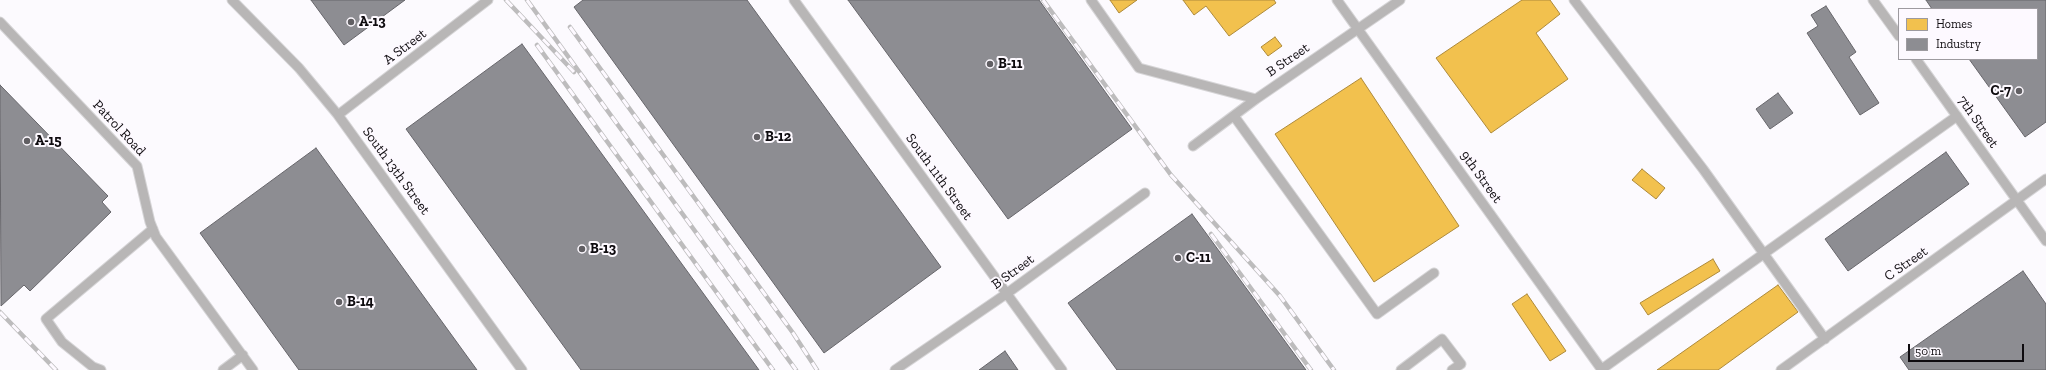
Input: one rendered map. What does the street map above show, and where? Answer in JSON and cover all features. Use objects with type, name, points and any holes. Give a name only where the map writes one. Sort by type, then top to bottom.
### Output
[{"type":"lane","name":"South 13th Street","points":[[232,0],[299,68],[338,115],[522,370]]},
{"type":"lane","name":"A Street","points":[[338,115],[488,0]]},
{"type":"lane","name":"South 11th Street","points":[[794,0],[1062,370]]},
{"type":"lane","points":[[1091,0],[1139,68],[1256,99]]},
{"type":"lane","name":"9th Street","points":[[1337,0],[1602,370]]},
{"type":"lane","name":"B Street","points":[[1193,146],[1256,99],[1400,0]]},
{"type":"lane","points":[[1574,0],[1765,253],[1825,339]]},
{"type":"lane","points":[[1873,0],[1898,35]]},
{"type":"lane","name":"Patrol Road","points":[[0,22],[137,166],[156,237],[254,370]]},
{"type":"lane","name":"7th Street","points":[[1917,60],[2046,241]]},
{"type":"lane","points":[[1234,116],[1377,314],[1434,273]]},
{"type":"lane","points":[[1602,370],[1956,116]]},
{"type":"lane","name":"C Street","points":[[1781,370],[2046,180]]},
{"type":"lane","name":"B Street","points":[[895,370],[1006,294],[1144,193]]},
{"type":"lane","points":[[101,370],[93,367],[62,342],[46,319],[153,229]]},
{"type":"lane","points":[[1401,370],[1442,339],[1460,364],[1452,370]]},
{"type":"lane","points":[[223,370],[243,355]]},
{"type":"building: Homes","points":[[1110,0],[1137,0],[1119,13]]},
{"type":"building: Homes","points":[[1183,0],[1274,0],[1276,3],[1229,36],[1206,6],[1194,15]]},
{"type":"building: Homes","points":[[1522,0],[1550,0],[1560,14],[1536,33],[1568,79],[1491,133],[1436,58]]},
{"type":"building: Homes","points":[[1275,37],[1282,46],[1268,56],[1261,47]]},
{"type":"building: Homes","points":[[1361,78],[1459,226],[1374,282],[1275,134]]},
{"type":"building: Homes","points":[[1642,169],[1665,188],[1656,199],[1632,180]]},
{"type":"building: Homes","points":[[1713,259],[1720,271],[1648,315],[1640,303]]},
{"type":"building: Homes","points":[[1778,285],[1798,312],[1718,370],[1657,370]]},
{"type":"building: Homes","points":[[1527,294],[1566,351],[1550,361],[1512,304]]},
{"type":"building: Industry","name":"A-13","points":[[311,0],[405,0],[344,45]]},
{"type":"building: Industry","name":"B-12","points":[[583,0],[747,0],[941,267],[824,353],[574,7]]},
{"type":"building: Industry","name":"B-11","points":[[848,0],[1039,0],[1132,129],[1008,219]]},
{"type":"building: Industry","name":"C-7","points":[[1926,0],[2046,0],[2046,122],[2025,137],[1970,60],[2038,60],[2038,8],[1931,8]]},
{"type":"building: Industry","points":[[1826,6],[1856,52],[1849,57],[1879,103],[1860,115],[1807,33],[1818,26],[1811,15]]},
{"type":"building: Industry","name":"B-13","points":[[522,44],[759,370],[581,370],[406,129]]},
{"type":"building: Industry","name":"A-15","points":[[0,85],[108,196],[102,202],[111,212],[30,291],[24,285],[1,306]]},
{"type":"building: Industry","points":[[1778,93],[1793,113],[1770,129],[1756,109]]},
{"type":"building: Industry","name":"B-14","points":[[316,148],[477,370],[299,370],[200,233]]},
{"type":"building: Industry","points":[[1946,152],[1969,184],[1848,271],[1825,239]]},
{"type":"building: Industry","name":"C-11","points":[[1192,214],[1306,370],[1117,370],[1068,303]]},
{"type":"building: Industry","points":[[2023,271],[2046,304],[2046,370],[1909,370],[1900,357]]},
{"type":"building: Industry","points":[[1005,351],[1018,370],[979,370]]},
{"type":"railway","points":[[506,0],[574,72]]},
{"type":"railway","points":[[527,0],[796,370]]},
{"type":"railway","points":[[1043,0],[1171,175],[1280,296],[1334,370]]},
{"type":"railway","points":[[570,27],[793,333],[817,370]]},
{"type":"railway","points":[[537,45],[773,370]]},
{"type":"railway","points":[[1211,234],[1311,370]]},
{"type":"railway","points":[[0,312],[56,370]]},
{"type":"place","name":"A-13","points":[[351,22]]},
{"type":"place","name":"B-11","points":[[990,64]]},
{"type":"place","name":"C-7","points":[[2019,91]]},
{"type":"place","name":"B-12","points":[[757,137]]},
{"type":"place","name":"A-15","points":[[27,141]]},
{"type":"place","name":"B-13","points":[[582,249]]},
{"type":"place","name":"C-11","points":[[1178,258]]},
{"type":"place","name":"B-14","points":[[339,302]]}]
